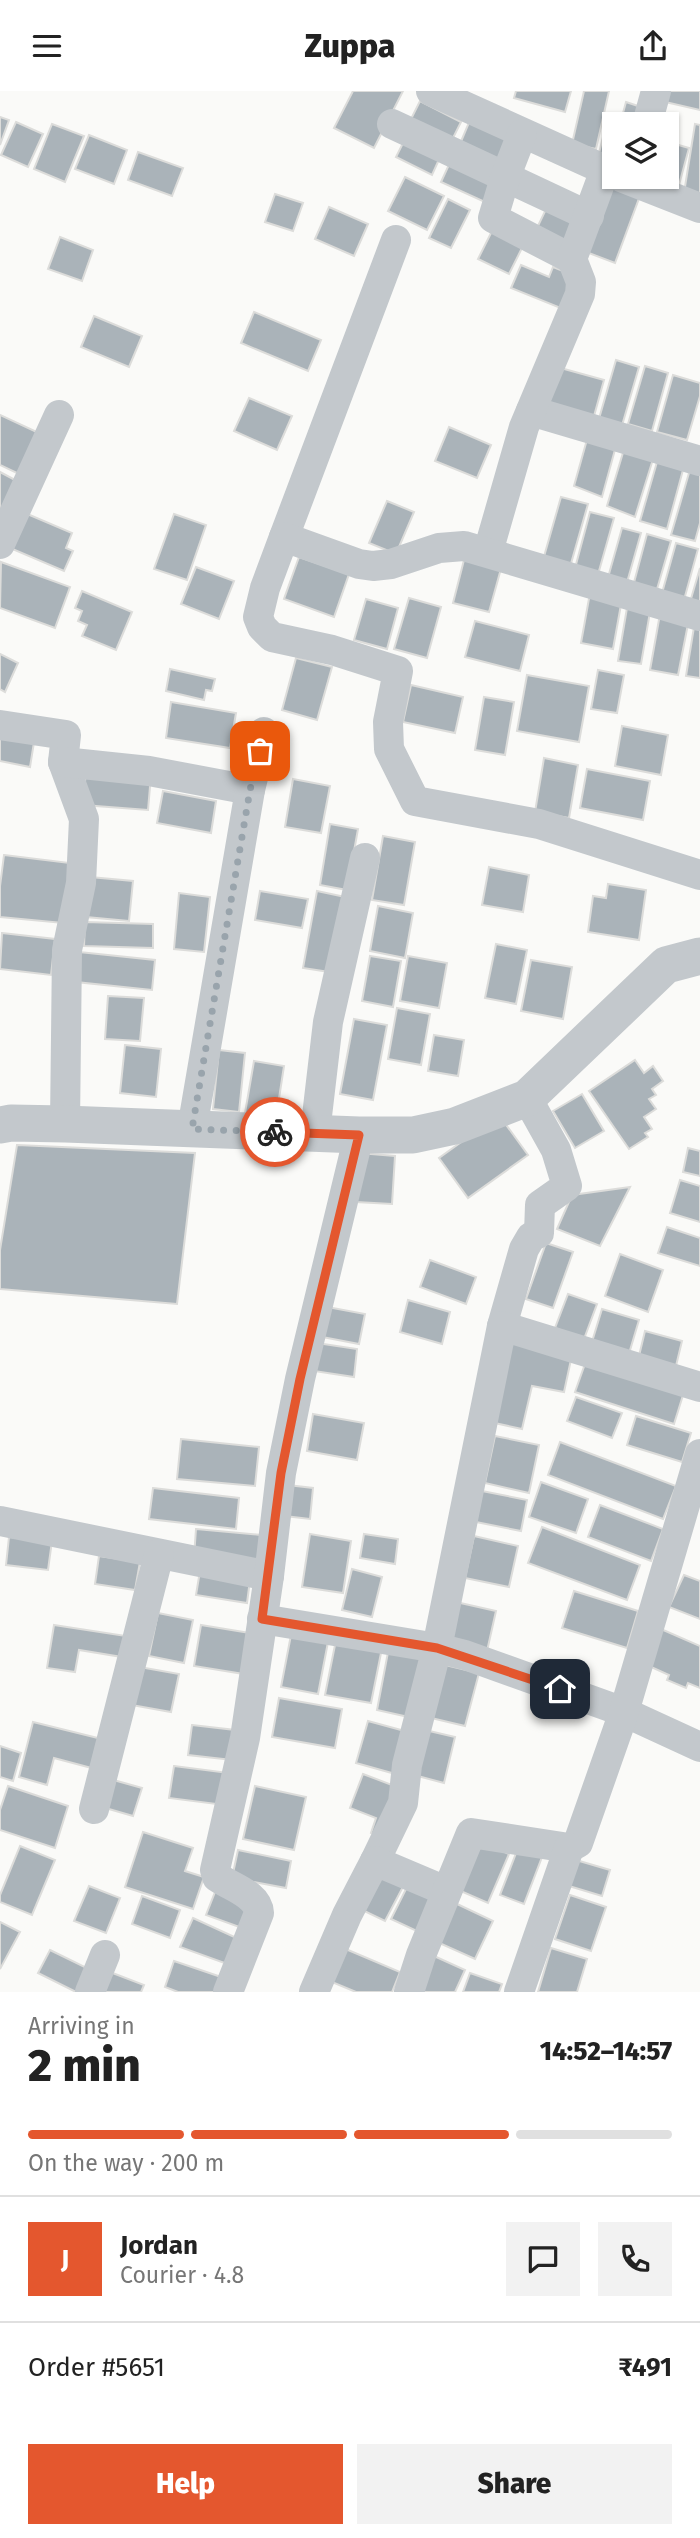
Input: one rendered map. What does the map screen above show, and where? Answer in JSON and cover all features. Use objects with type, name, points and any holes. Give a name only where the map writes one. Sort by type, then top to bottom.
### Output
[{"type":"street","points":[[431,91],[602,168]]},
{"type":"street","points":[[650,112],[656,91]]},
{"type":"street","points":[[392,124],[589,216]]},
{"type":"street","points":[[488,552],[514,456],[580,294],[581,282],[572,259],[493,218],[522,134]]},
{"type":"street","points":[[572,259],[589,216],[611,189]]},
{"type":"street","points":[[653,189],[700,208]]},
{"type":"street","points":[[396,240],[265,588],[258,617],[262,627],[272,637],[332,650],[398,671],[388,722],[389,749],[415,801],[539,824],[700,875]]},
{"type":"street","points":[[531,411],[700,461]]},
{"type":"street","points":[[0,544],[59,415]]},
{"type":"street","points":[[284,537],[359,564],[373,566],[391,564],[439,548],[464,546],[700,616]]},
{"type":"street","points":[[0,725],[66,735],[62,762],[84,819],[81,883],[67,950],[65,1124]]},
{"type":"street","points":[[192,1129],[250,790],[264,732]]},
{"type":"street","points":[[62,762],[149,771],[250,790]]},
{"type":"street","points":[[315,1133],[328,1022],[365,858]]},
{"type":"street","points":[[0,1125],[65,1124],[359,1135],[414,1135],[455,1126],[527,1098],[666,965],[700,956]]},
{"type":"street","points":[[314,1992],[347,1915],[403,1803],[407,1765],[437,1648],[502,1326],[524,1249],[531,1237],[539,1233],[540,1205],[567,1186],[556,1150],[527,1098]]},
{"type":"street","points":[[228,1992],[259,1913],[259,1905],[254,1899],[217,1877],[215,1870],[245,1738],[269,1576],[277,1495],[291,1419],[359,1135]]},
{"type":"street","points":[[502,1326],[700,1387]]},
{"type":"street","points":[[409,1992],[446,1891],[471,1833],[569,1848],[578,1843],[689,1530],[700,1454]]},
{"type":"street","points":[[0,1521],[269,1576]]},
{"type":"street","points":[[94,1809],[159,1554]]},
{"type":"street","points":[[262,1625],[437,1648],[476,1659],[624,1712],[700,1747]]},
{"type":"street","points":[[519,1992],[569,1848]]},
{"type":"street","points":[[375,1861],[446,1891]]},
{"type":"street","points":[[90,1992],[105,1955]]},
{"type":"building","points":[[353,91],[403,91],[374,148],[334,128]]},
{"type":"building","points":[[516,91],[571,91],[565,112],[514,98]]},
{"type":"building","points":[[584,91],[609,91],[604,112],[602,112],[596,149],[572,144]]},
{"type":"building","points":[[664,91],[700,91],[700,110],[661,101]]},
{"type":"building","points":[[420,101],[461,122],[448,148],[407,127]]},
{"type":"building","points":[[626,102],[641,107],[640,112],[623,112]]},
{"type":"building","points":[[0,117],[9,120],[0,145]]},
{"type":"building","points":[[470,120],[513,138],[500,169],[457,151]]},
{"type":"building","points":[[16,122],[43,134],[28,167],[1,155]]},
{"type":"building","points":[[52,124],[84,136],[65,182],[34,169]]},
{"type":"building","points":[[695,124],[700,125],[700,196],[684,193]]},
{"type":"building","points":[[89,135],[127,150],[114,184],[75,169]]},
{"type":"building","points":[[407,135],[442,153],[432,175],[396,157]]},
{"type":"building","points":[[602,141],[602,158],[598,157]]},
{"type":"building","points":[[679,145],[689,148],[679,185]]},
{"type":"building","points":[[138,152],[183,168],[172,196],[128,180]]},
{"type":"building","points":[[452,158],[498,180],[487,203],[441,182]]},
{"type":"building","points":[[405,177],[444,196],[427,230],[388,211]]},
{"type":"building","points":[[604,189],[631,189],[641,193],[615,263],[581,250]]},
{"type":"building","points":[[275,194],[303,203],[293,231],[265,222]]},
{"type":"building","points":[[448,199],[470,210],[451,248],[429,238]]},
{"type":"building","points":[[548,205],[581,221],[568,246],[536,230]]},
{"type":"building","points":[[329,207],[368,224],[354,256],[315,239]]},
{"type":"building","points":[[493,229],[524,244],[509,274],[478,259]]},
{"type":"building","points":[[60,237],[93,250],[82,281],[48,269]]},
{"type":"building","points":[[521,265],[549,277],[553,267],[576,276],[563,309],[511,288]]},
{"type":"building","points":[[254,312],[321,340],[308,371],[241,343]]},
{"type":"building","points":[[94,316],[142,336],[129,367],[81,347]]},
{"type":"building","points":[[616,360],[639,367],[621,429],[598,422]]},
{"type":"building","points":[[645,366],[668,373],[652,431],[628,424]]},
{"type":"building","points":[[557,367],[604,380],[594,416],[547,403]]},
{"type":"building","points":[[673,375],[700,383],[700,396],[687,440],[657,432]]},
{"type":"building","points":[[249,398],[292,416],[277,450],[234,431]]},
{"type":"building","points":[[0,415],[41,434],[21,475],[0,465]]},
{"type":"building","points":[[449,427],[491,445],[477,478],[435,461]]},
{"type":"building","points":[[588,436],[616,446],[602,497],[574,486]]},
{"type":"building","points":[[625,446],[654,456],[635,517],[607,506]]},
{"type":"building","points":[[657,462],[683,470],[667,529],[640,521]]},
{"type":"building","points":[[691,466],[700,469],[700,523],[695,541],[671,535]]},
{"type":"building","points":[[0,472],[17,481],[0,514]]},
{"type":"building","points":[[561,497],[588,504],[570,567],[543,560]]},
{"type":"building","points":[[387,501],[414,512],[396,554],[369,543]]},
{"type":"building","points":[[590,512],[614,518],[597,578],[574,572]]},
{"type":"building","points":[[25,513],[72,533],[66,548],[73,551],[64,571],[10,548]]},
{"type":"building","points":[[174,514],[206,525],[187,580],[154,569]]},
{"type":"building","points":[[622,528],[641,533],[626,586],[607,581]]},
{"type":"building","points":[[647,534],[671,541],[655,596],[632,590]]},
{"type":"building","points":[[676,543],[698,549],[684,600],[662,593]]},
{"type":"building","points":[[465,556],[502,565],[489,612],[453,603]]},
{"type":"building","points":[[299,557],[349,574],[334,617],[284,599]]},
{"type":"building","points":[[1,562],[70,587],[55,628],[0,608]]},
{"type":"building","points":[[196,567],[234,581],[219,619],[181,604]]},
{"type":"building","points":[[700,568],[700,613],[688,609]]},
{"type":"building","points":[[82,591],[132,612],[116,650],[82,636],[87,625],[78,621],[82,611],[75,608]]},
{"type":"building","points":[[590,593],[622,599],[613,649],[581,643]]},
{"type":"building","points":[[409,598],[441,607],[427,658],[394,649]]},
{"type":"building","points":[[366,599],[398,608],[387,649],[354,640]]},
{"type":"building","points":[[627,608],[650,612],[641,664],[618,661]]},
{"type":"building","points":[[660,614],[689,619],[678,675],[650,670]]},
{"type":"building","points":[[475,621],[529,635],[520,671],[465,657]]},
{"type":"building","points":[[694,627],[700,628],[700,678],[686,676]]},
{"type":"building","points":[[0,654],[18,663],[5,692],[0,689]]},
{"type":"building","points":[[296,658],[332,667],[317,720],[282,710]]},
{"type":"building","points":[[170,669],[215,679],[212,691],[206,690],[204,700],[166,691]]},
{"type":"building","points":[[598,670],[624,675],[617,713],[591,709]]},
{"type":"building","points":[[527,675],[589,686],[579,742],[517,731]]},
{"type":"building","points":[[411,685],[463,697],[455,733],[403,722]]},
{"type":"building","points":[[484,697],[514,702],[505,755],[475,750]]},
{"type":"building","points":[[171,702],[236,713],[230,748],[166,738]]},
{"type":"building","points":[[622,726],[668,735],[661,775],[615,766]]},
{"type":"building","points":[[0,730],[35,736],[30,767],[0,761]]},
{"type":"building","points":[[544,758],[578,765],[569,818],[535,812]]},
{"type":"building","points":[[587,769],[650,781],[643,820],[580,808]]},
{"type":"building","points":[[86,770],[151,775],[148,810],[83,805]]},
{"type":"building","points":[[293,779],[330,786],[321,833],[285,827]]},
{"type":"building","points":[[163,791],[216,801],[211,833],[157,823]]},
{"type":"building","points":[[330,824],[358,829],[347,890],[320,885]]},
{"type":"building","points":[[383,836],[415,842],[404,905],[372,900]]},
{"type":"building","points":[[4,855],[70,863],[63,923],[0,917]]},
{"type":"building","points":[[489,867],[529,875],[523,912],[482,905]]},
{"type":"building","points":[[90,877],[133,881],[129,921],[86,917]]},
{"type":"building","points":[[608,884],[646,890],[639,940],[588,932],[593,896],[606,898]]},
{"type":"building","points":[[260,891],[308,899],[302,928],[255,920]]},
{"type":"building","points":[[317,891],[350,898],[336,973],[303,968]]},
{"type":"building","points":[[179,893],[210,897],[204,952],[174,949]]},
{"type":"building","points":[[378,906],[413,913],[405,958],[370,951]]},
{"type":"building","points":[[85,922],[153,924],[153,948],[84,946]]},
{"type":"building","points":[[2,933],[55,939],[51,975],[0,969]]},
{"type":"building","points":[[496,944],[527,950],[516,1004],[485,998]]},
{"type":"building","points":[[79,952],[155,960],[152,990],[76,982]]},
{"type":"building","points":[[370,956],[401,961],[393,1007],[362,1001]]},
{"type":"building","points":[[408,956],[447,963],[439,1008],[400,1001]]},
{"type":"building","points":[[531,960],[572,967],[563,1019],[521,1011]]},
{"type":"building","points":[[108,996],[144,998],[140,1041],[105,1039]]},
{"type":"building","points":[[397,1008],[430,1014],[421,1065],[388,1059]]},
{"type":"building","points":[[354,1019],[387,1025],[373,1100],[340,1094]]},
{"type":"building","points":[[434,1035],[464,1040],[458,1076],[428,1071]]},
{"type":"building","points":[[125,1045],[161,1049],[156,1097],[120,1093]]},
{"type":"building","points":[[219,1050],[245,1053],[239,1112],[213,1109]]},
{"type":"building","points":[[635,1060],[644,1073],[653,1066],[663,1081],[652,1089],[656,1095],[649,1099],[656,1109],[644,1117],[652,1129],[645,1133],[648,1137],[629,1149],[589,1091]]},
{"type":"building","points":[[254,1061],[284,1066],[276,1118],[245,1113]]},
{"type":"building","points":[[582,1094],[604,1131],[575,1148],[553,1111]]},
{"type":"building","points":[[499,1115],[528,1155],[468,1198],[439,1158]]},
{"type":"building","points":[[17,1145],[195,1153],[177,1304],[0,1289],[0,1250]]},
{"type":"building","points":[[688,1148],[700,1151],[700,1176],[683,1172]]},
{"type":"building","points":[[359,1153],[395,1156],[392,1204],[356,1202]]},
{"type":"building","points":[[680,1180],[700,1186],[700,1222],[670,1213]]},
{"type":"building","points":[[630,1187],[600,1246],[557,1229],[572,1195]]},
{"type":"building","points":[[667,1227],[700,1238],[700,1266],[658,1253]]},
{"type":"building","points":[[546,1243],[573,1252],[553,1308],[526,1299]]},
{"type":"building","points":[[620,1254],[663,1270],[648,1312],[605,1296]]},
{"type":"building","points":[[430,1260],[476,1277],[466,1304],[420,1287]]},
{"type":"building","points":[[568,1294],[597,1304],[584,1339],[555,1328]]},
{"type":"building","points":[[408,1300],[450,1312],[442,1344],[400,1332]]},
{"type":"building","points":[[322,1306],[365,1314],[359,1344],[317,1336]]},
{"type":"building","points":[[602,1309],[639,1320],[628,1357],[591,1345]]},
{"type":"building","points":[[645,1331],[682,1341],[675,1370],[638,1360]]},
{"type":"building","points":[[507,1341],[572,1355],[564,1392],[532,1386],[522,1429],[490,1422]]},
{"type":"building","points":[[317,1343],[357,1349],[354,1377],[314,1371]]},
{"type":"building","points":[[586,1361],[684,1392],[674,1424],[575,1392]]},
{"type":"building","points":[[576,1397],[622,1413],[612,1438],[567,1421]]},
{"type":"building","points":[[313,1414],[364,1423],[357,1460],[307,1451]]},
{"type":"building","points":[[636,1416],[691,1433],[682,1462],[627,1445]]},
{"type":"building","points":[[495,1436],[539,1445],[529,1493],[485,1483]]},
{"type":"building","points":[[181,1439],[259,1447],[255,1486],[177,1479]]},
{"type":"building","points":[[560,1442],[676,1486],[663,1519],[548,1475]]},
{"type":"building","points":[[541,1482],[588,1499],[576,1533],[529,1517]]},
{"type":"building","points":[[279,1484],[313,1488],[310,1519],[276,1515]]},
{"type":"building","points":[[153,1488],[239,1498],[236,1529],[149,1519]]},
{"type":"building","points":[[482,1491],[527,1500],[521,1531],[476,1522]]},
{"type":"building","points":[[600,1505],[663,1529],[651,1561],[588,1537]]},
{"type":"building","points":[[542,1527],[640,1565],[627,1600],[528,1563]]},
{"type":"building","points":[[196,1529],[261,1535],[258,1563],[194,1557]]},
{"type":"building","points":[[310,1534],[351,1541],[343,1593],[302,1587]]},
{"type":"building","points":[[364,1534],[398,1539],[395,1564],[360,1558]]},
{"type":"building","points":[[474,1536],[518,1546],[509,1587],[465,1578]]},
{"type":"building","points":[[9,1537],[52,1541],[48,1570],[6,1565]]},
{"type":"building","points":[[99,1556],[140,1562],[135,1590],[95,1584]]},
{"type":"building","points":[[352,1569],[382,1577],[372,1617],[342,1610]]},
{"type":"building","points":[[200,1571],[250,1580],[247,1603],[196,1595]]},
{"type":"building","points":[[684,1575],[700,1581],[700,1619],[669,1607]]},
{"type":"building","points":[[574,1591],[638,1611],[627,1648],[562,1628]]},
{"type":"building","points":[[456,1602],[496,1611],[487,1651],[447,1643]]},
{"type":"building","points":[[158,1613],[193,1620],[184,1663],[149,1656]]},
{"type":"building","points":[[645,1622],[700,1646],[700,1688],[688,1683],[686,1688],[667,1680],[669,1675],[629,1657]]},
{"type":"building","points":[[54,1625],[126,1636],[122,1657],[79,1650],[75,1672],[47,1668]]},
{"type":"building","points":[[201,1625],[256,1634],[250,1675],[194,1666]]},
{"type":"building","points":[[291,1635],[328,1642],[318,1694],[281,1687]]},
{"type":"building","points":[[336,1640],[382,1648],[371,1703],[325,1695]]},
{"type":"building","points":[[389,1647],[426,1655],[413,1718],[377,1710]]},
{"type":"building","points":[[441,1664],[479,1673],[465,1726],[427,1717]]},
{"type":"building","points":[[134,1666],[179,1674],[171,1712],[126,1704]]},
{"type":"building","points":[[279,1698],[342,1709],[335,1748],[272,1737]]},
{"type":"building","points":[[368,1721],[412,1733],[399,1775],[356,1763]]},
{"type":"building","points":[[33,1722],[106,1740],[99,1770],[54,1758],[47,1785],[19,1777]]},
{"type":"building","points":[[192,1725],[235,1730],[232,1760],[188,1755]]},
{"type":"building","points":[[425,1730],[455,1737],[444,1783],[414,1775]]},
{"type":"building","points":[[0,1746],[21,1753],[13,1781],[0,1777]]},
{"type":"building","points":[[174,1766],[229,1773],[224,1805],[169,1798]]},
{"type":"building","points":[[363,1774],[400,1788],[381,1837],[371,1833],[376,1818],[350,1808]]},
{"type":"building","points":[[110,1779],[142,1788],[133,1816],[102,1807]]},
{"type":"building","points":[[8,1786],[68,1806],[55,1848],[0,1830],[0,1810]]},
{"type":"building","points":[[255,1786],[306,1797],[294,1850],[243,1839]]},
{"type":"building","points":[[143,1832],[193,1848],[185,1871],[204,1877],[193,1909],[125,1887]]},
{"type":"building","points":[[478,1840],[509,1854],[488,1903],[456,1889]]},
{"type":"building","points":[[20,1846],[55,1860],[32,1915],[0,1902],[0,1895]]},
{"type":"building","points":[[518,1848],[542,1857],[524,1904],[500,1895]]},
{"type":"building","points":[[238,1850],[291,1861],[286,1888],[232,1878]]},
{"type":"building","points":[[576,1860],[610,1870],[602,1896],[569,1886]]},
{"type":"building","points":[[375,1869],[405,1883],[385,1921],[356,1907]]},
{"type":"building","points":[[408,1885],[438,1900],[421,1933],[391,1919]]},
{"type":"building","points":[[89,1886],[120,1898],[106,1933],[74,1921]]},
{"type":"building","points":[[217,1887],[252,1901],[242,1928],[206,1915]]},
{"type":"building","points":[[570,1895],[606,1907],[591,1951],[555,1939]]},
{"type":"building","points":[[142,1896],[180,1910],[170,1938],[132,1924]]},
{"type":"building","points":[[455,1903],[493,1921],[475,1959],[437,1942]]},
{"type":"building","points":[[193,1918],[241,1940],[230,1965],[180,1947]]},
{"type":"building","points":[[0,1922],[20,1932],[0,1969]]},
{"type":"building","points":[[341,1947],[400,1972],[392,1992],[356,1992],[327,1980]]},
{"type":"building","points":[[551,1948],[587,1959],[577,1992],[538,1992]]},
{"type":"building","points":[[50,1950],[93,1971],[76,1992],[38,1973]]},
{"type":"building","points":[[434,1956],[465,1970],[455,1992],[418,1992]]},
{"type":"building","points":[[174,1961],[227,1979],[223,1992],[178,1992],[165,1987]]},
{"type":"building","points":[[110,1972],[144,1985],[141,1992],[102,1992]]},
{"type":"building","points":[[470,1973],[502,1984],[499,1992],[463,1992]]},
{"type":"way so far","points":[[260,751],[250,790],[192,1129],[275,1132]]},
{"type":"route","points":[[275,1132],[359,1135],[300,1379],[281,1473],[262,1619],[437,1648],[465,1655],[560,1689]]}]
